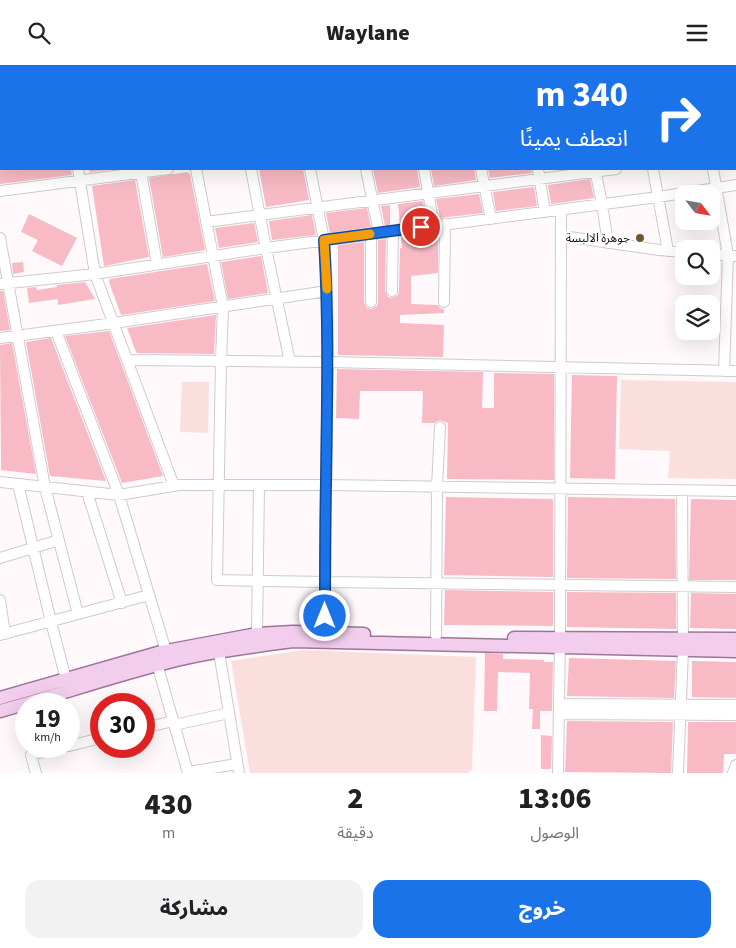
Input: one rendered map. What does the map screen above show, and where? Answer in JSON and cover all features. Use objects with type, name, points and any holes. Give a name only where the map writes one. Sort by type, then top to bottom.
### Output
[{"type":"main road","points":[[0,698],[66,679],[257,634],[293,632],[325,637],[427,643],[682,644],[736,639]]},
{"type":"main road","points":[[0,711],[121,675],[159,657],[219,653],[325,637],[436,636],[560,643]]},
{"type":"main road","points":[[682,644],[736,651]]},
{"type":"street","points":[[78,170],[95,273],[174,486]]},
{"type":"street","points":[[0,191],[159,170]]},
{"type":"street","points":[[196,170],[223,307],[217,580],[736,587]]},
{"type":"street","points":[[251,170],[290,362]]},
{"type":"street","points":[[310,170],[324,240],[327,291],[325,637]]},
{"type":"street","points":[[366,170],[372,200],[375,234],[371,302]]},
{"type":"street","points":[[424,170],[434,226]]},
{"type":"street","points":[[481,170],[491,219]]},
{"type":"street","points":[[206,222],[485,186],[539,174],[596,170],[608,243]]},
{"type":"street","points":[[653,170],[668,251]]},
{"type":"street","points":[[713,170],[716,185]]},
{"type":"street","points":[[140,172],[157,264]]},
{"type":"street","points":[[539,174],[546,212]]},
{"type":"street","points":[[720,187],[736,185]]},
{"type":"street","points":[[4,283],[95,273],[324,240],[675,194]]},
{"type":"street","points":[[720,205],[732,255],[724,371]]},
{"type":"street","points":[[558,773],[561,210]]},
{"type":"street","points":[[444,302],[446,225]]},
{"type":"street","points":[[392,291],[393,231]]},
{"type":"street","points":[[562,236],[675,251]]},
{"type":"street","points":[[0,238],[4,283],[18,336],[45,487],[78,614]]},
{"type":"street","points":[[0,338],[327,291]]},
{"type":"street","points":[[56,331],[119,495],[149,595],[159,657],[188,773],[238,768],[219,653]]},
{"type":"street","points":[[128,360],[736,371]]},
{"type":"street","points":[[436,636],[437,487],[440,427]]},
{"type":"street","points":[[0,482],[119,495],[174,486],[219,485],[736,491]]},
{"type":"street","points":[[18,484],[66,679]]},
{"type":"street","points":[[257,634],[259,485]]},
{"type":"street","points":[[87,491],[122,603]]},
{"type":"street","points":[[678,773],[683,586],[682,491]]},
{"type":"street","points":[[0,558],[59,541]]},
{"type":"street","points":[[0,600],[3,634],[149,595]]},
{"type":"street","points":[[680,710],[736,705]]},
{"type":"street","points":[[559,709],[680,710],[736,715]]},
{"type":"street","points":[[155,726],[229,713]]},
{"type":"street","points":[[32,758],[36,773]]},
{"type":"street","points":[[733,773],[736,765]]},
{"type":"shaded area","points":[[621,380],[736,382],[736,479],[668,478],[670,451],[619,449]]},
{"type":"shaded area","points":[[182,382],[209,382],[208,433],[180,432]]},
{"type":"shaded area","points":[[303,650],[476,657],[472,769],[467,773],[250,773],[231,661]]},
{"type":"building","points":[[0,170],[71,170],[72,175],[0,184]]},
{"type":"building","points":[[89,170],[108,170],[90,172]]},
{"type":"building","points":[[259,170],[303,170],[309,200],[266,207]]},
{"type":"building","points":[[373,170],[417,170],[420,187],[378,193]]},
{"type":"building","points":[[431,170],[474,170],[476,180],[434,186]]},
{"type":"building","points":[[488,170],[531,170],[532,173],[490,178]]},
{"type":"building","points":[[187,172],[190,174],[205,250],[163,257],[149,178]]},
{"type":"building","points":[[590,179],[594,198],[551,204],[548,185]]},
{"type":"building","points":[[135,180],[149,257],[104,266],[92,186]]},
{"type":"building","points":[[534,187],[537,206],[496,211],[493,192]]},
{"type":"building","points":[[479,194],[483,213],[440,218],[436,199]]},
{"type":"building","points":[[423,201],[426,220],[400,224],[398,204]]},
{"type":"building","points":[[390,205],[390,225],[385,226],[381,206]]},
{"type":"building","points":[[367,208],[371,227],[330,233],[326,213]]},
{"type":"building","points":[[29,214],[77,238],[62,266],[32,251],[38,240],[21,232]]},
{"type":"building","points":[[312,215],[316,235],[272,240],[269,221]]},
{"type":"building","points":[[254,223],[258,242],[219,248],[215,228]]},
{"type":"building","points":[[438,233],[438,273],[411,276],[411,304],[438,305],[444,309],[444,313],[400,315],[400,323],[444,325],[443,357],[338,355],[338,245],[364,242],[364,302],[367,308],[371,309],[377,306],[378,302],[378,240],[386,239],[385,291],[388,297],[392,298],[398,295],[399,291],[401,237]]},
{"type":"building","points":[[261,256],[268,293],[228,299],[221,262]]},
{"type":"building","points":[[23,262],[24,272],[13,274],[12,263]]},
{"type":"building","points":[[207,264],[215,301],[121,315],[109,282],[110,279]]},
{"type":"building","points":[[85,282],[95,299],[58,305],[58,299],[29,303],[27,288],[36,287],[37,290],[57,287],[57,285]]},
{"type":"building","points":[[0,291],[3,291],[10,330],[0,331]]},
{"type":"building","points":[[216,315],[214,354],[137,353],[127,328]]},
{"type":"building","points":[[109,331],[163,476],[122,483],[65,336]]},
{"type":"building","points":[[51,338],[106,481],[50,476],[26,342]]},
{"type":"building","points":[[12,343],[36,474],[1,470],[0,345]]},
{"type":"building","points":[[337,369],[483,372],[482,408],[494,408],[494,373],[554,374],[554,480],[447,479],[448,423],[440,420],[434,423],[422,423],[423,391],[360,391],[359,419],[336,418]]},
{"type":"building","points":[[572,375],[617,376],[615,479],[570,478]]},
{"type":"building","points":[[446,497],[553,499],[553,577],[444,575]]},
{"type":"building","points":[[568,497],[675,499],[676,579],[567,578]]},
{"type":"building","points":[[691,499],[736,500],[736,580],[689,580]]},
{"type":"building","points":[[445,590],[553,592],[553,626],[444,625]]},
{"type":"building","points":[[567,592],[676,593],[676,629],[567,627]]},
{"type":"building","points":[[691,593],[736,594],[736,629],[690,628]]},
{"type":"building","points":[[485,653],[503,654],[503,659],[553,662],[552,711],[540,711],[540,729],[532,729],[533,709],[529,709],[530,673],[498,672],[497,711],[484,711]]},
{"type":"building","points":[[569,658],[676,661],[674,698],[567,696]]},
{"type":"building","points":[[692,661],[736,662],[736,698],[692,697]]},
{"type":"building","points":[[567,721],[673,722],[671,773],[565,772]]},
{"type":"building","points":[[688,722],[736,722],[736,754],[724,754],[723,773],[687,773]]},
{"type":"building","points":[[541,735],[552,736],[551,769],[541,769]]},
{"type":"slow traffic","points":[[327,289],[324,240],[370,234]]},
{"type":"place","name":"جوهرة الالبسة","points":[[640,238]]},
{"type":"route","points":[[325,616],[328,363],[324,240],[421,227]]}]
